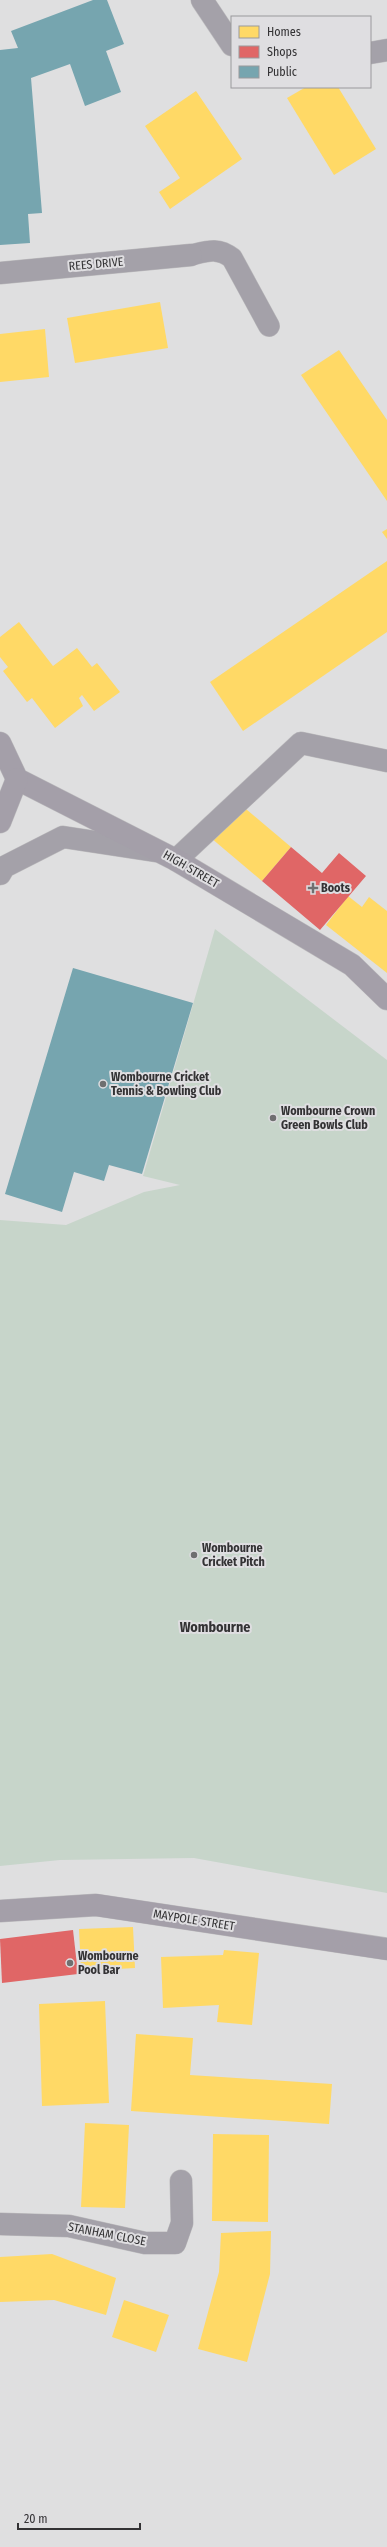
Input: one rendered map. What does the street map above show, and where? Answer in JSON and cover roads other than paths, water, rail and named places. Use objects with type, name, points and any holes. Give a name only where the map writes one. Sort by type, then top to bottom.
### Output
[{"type":"street","points":[[202,0],[231,44]]},
{"type":"street","points":[[371,53],[387,50]]},
{"type":"street","name":"REES DRIVE","points":[[0,273],[192,255]]},
{"type":"street","points":[[0,743],[17,779],[0,822]]},
{"type":"street","points":[[0,874],[4,867],[63,837],[169,856],[301,743],[387,761]]},
{"type":"street","name":"HIGH STREET","points":[[17,779],[169,856],[352,965],[387,999]]},
{"type":"street","name":"MAYPOLE STREET","points":[[0,1911],[96,1905],[387,1949]]},
{"type":"street","name":"STANHAM CLOSE","points":[[0,2224],[69,2226],[145,2243],[175,2243],[182,2223],[181,2181]]},
{"type":"lane","points":[[192,255],[211,250],[222,251],[232,258],[269,326]]},
{"type":"place","name":"Boots","points":[[313,888]]},
{"type":"place","name":"Wombourne Cricket Tennis & Bowling Club","points":[[103,1084]]},
{"type":"place","name":"Wombourne Crown Green Bowls Club","points":[[273,1118]]},
{"type":"place","name":"Wombourne Cricket Pitch","points":[[194,1555]]},
{"type":"place","name":"Wombourne Pool Bar","points":[[70,1963]]},
{"type":"district","name":"Wombourne","points":[[215,1627]]}]
